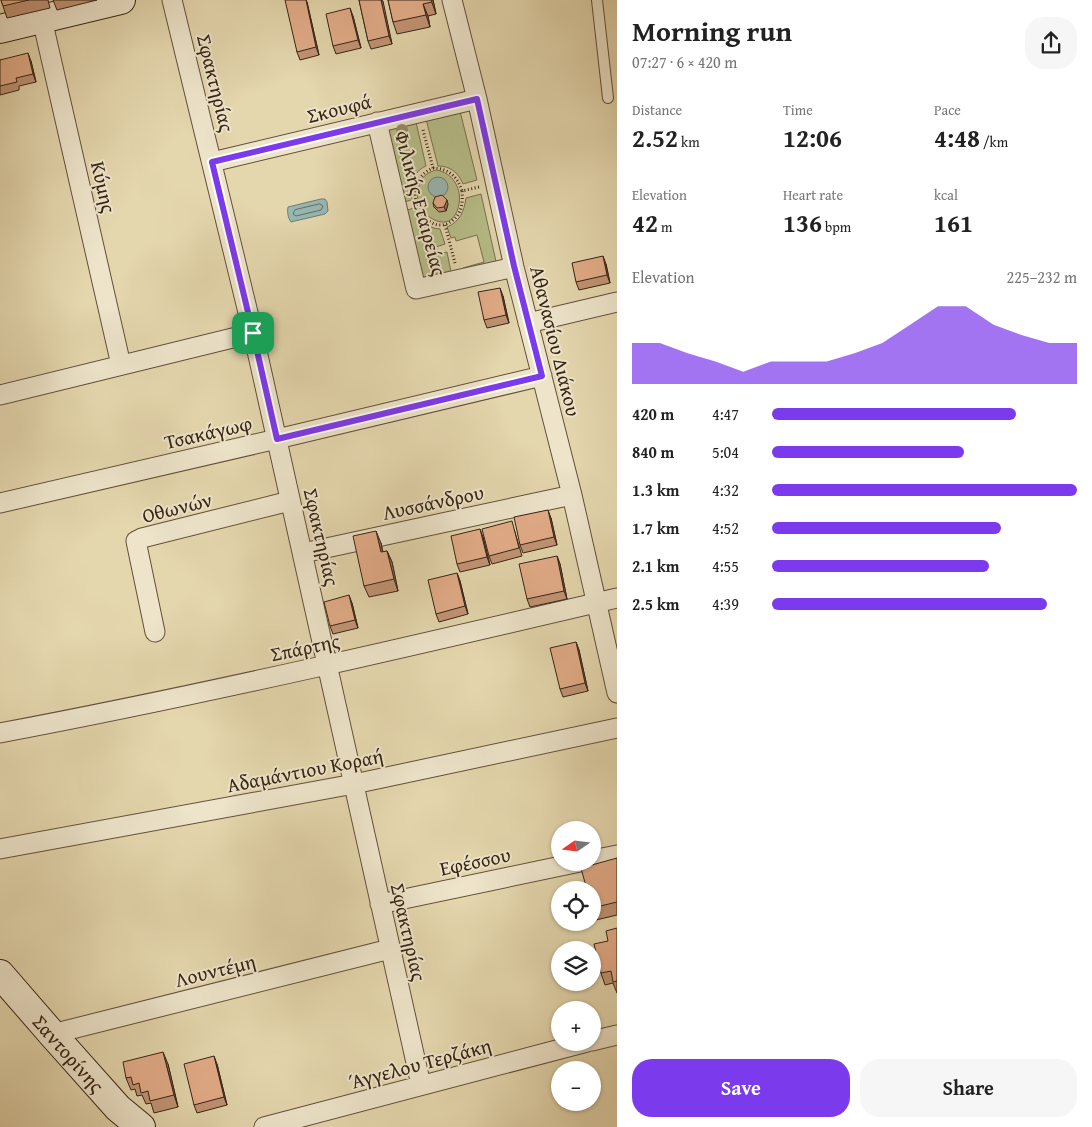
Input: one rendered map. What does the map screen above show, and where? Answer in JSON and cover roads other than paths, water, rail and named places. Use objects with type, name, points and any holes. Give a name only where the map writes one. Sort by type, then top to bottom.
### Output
[{"type":"street","points":[[0,29],[121,0]]},
{"type":"street","name":"Σφακτηρίας","points":[[172,0],[253,333],[421,1085]]},
{"type":"street","name":"Αθανασίου Διάκου","points":[[452,0],[477,99],[514,266],[598,603],[617,693]]},
{"type":"street","name":"Κύμης","points":[[42,19],[121,364]]},
{"type":"street","name":"Σκουφά","points":[[212,162],[477,99]]},
{"type":"street","name":"Φιλικής Εταιρείας","points":[[377,122],[416,289],[514,266]]},
{"type":"street","points":[[528,323],[617,302]]},
{"type":"street","points":[[0,394],[253,333]]},
{"type":"street","name":"Τσακάγωφ","points":[[0,503],[542,376]]},
{"type":"street","name":"Λυσσάνδρου","points":[[303,553],[572,495]]},
{"type":"street","name":"Οθωνών","points":[[155,632],[136,542],[142,538],[290,502]]},
{"type":"street","name":"Σπάρτης","points":[[0,733],[328,666],[617,598]]},
{"type":"street","name":"Αδαμάντιου Κοραή","points":[[0,849],[354,784],[617,728]]},
{"type":"street","points":[[601,858],[617,855]]},
{"type":"street","name":"Εφέσσου","points":[[380,904],[551,868]]},
{"type":"street","name":"Λουντέμη","points":[[52,1034],[390,949]]},
{"type":"street","name":"Σαντορίνης","points":[[0,974],[118,1108],[138,1126]]},
{"type":"street","points":[[601,1039],[617,1035]]},
{"type":"street","name":"Άγγελου Τερζάκη","points":[[264,1127],[552,1051]]},
{"type":"lane","points":[[597,0],[608,98]]},
{"type":"water","points":[[438,177],[445,180],[448,187],[445,194],[438,197],[431,194],[428,187],[431,180]]},
{"type":"water","points":[[325,199],[327,202],[328,211],[325,214],[291,222],[288,215],[288,207]]}]
